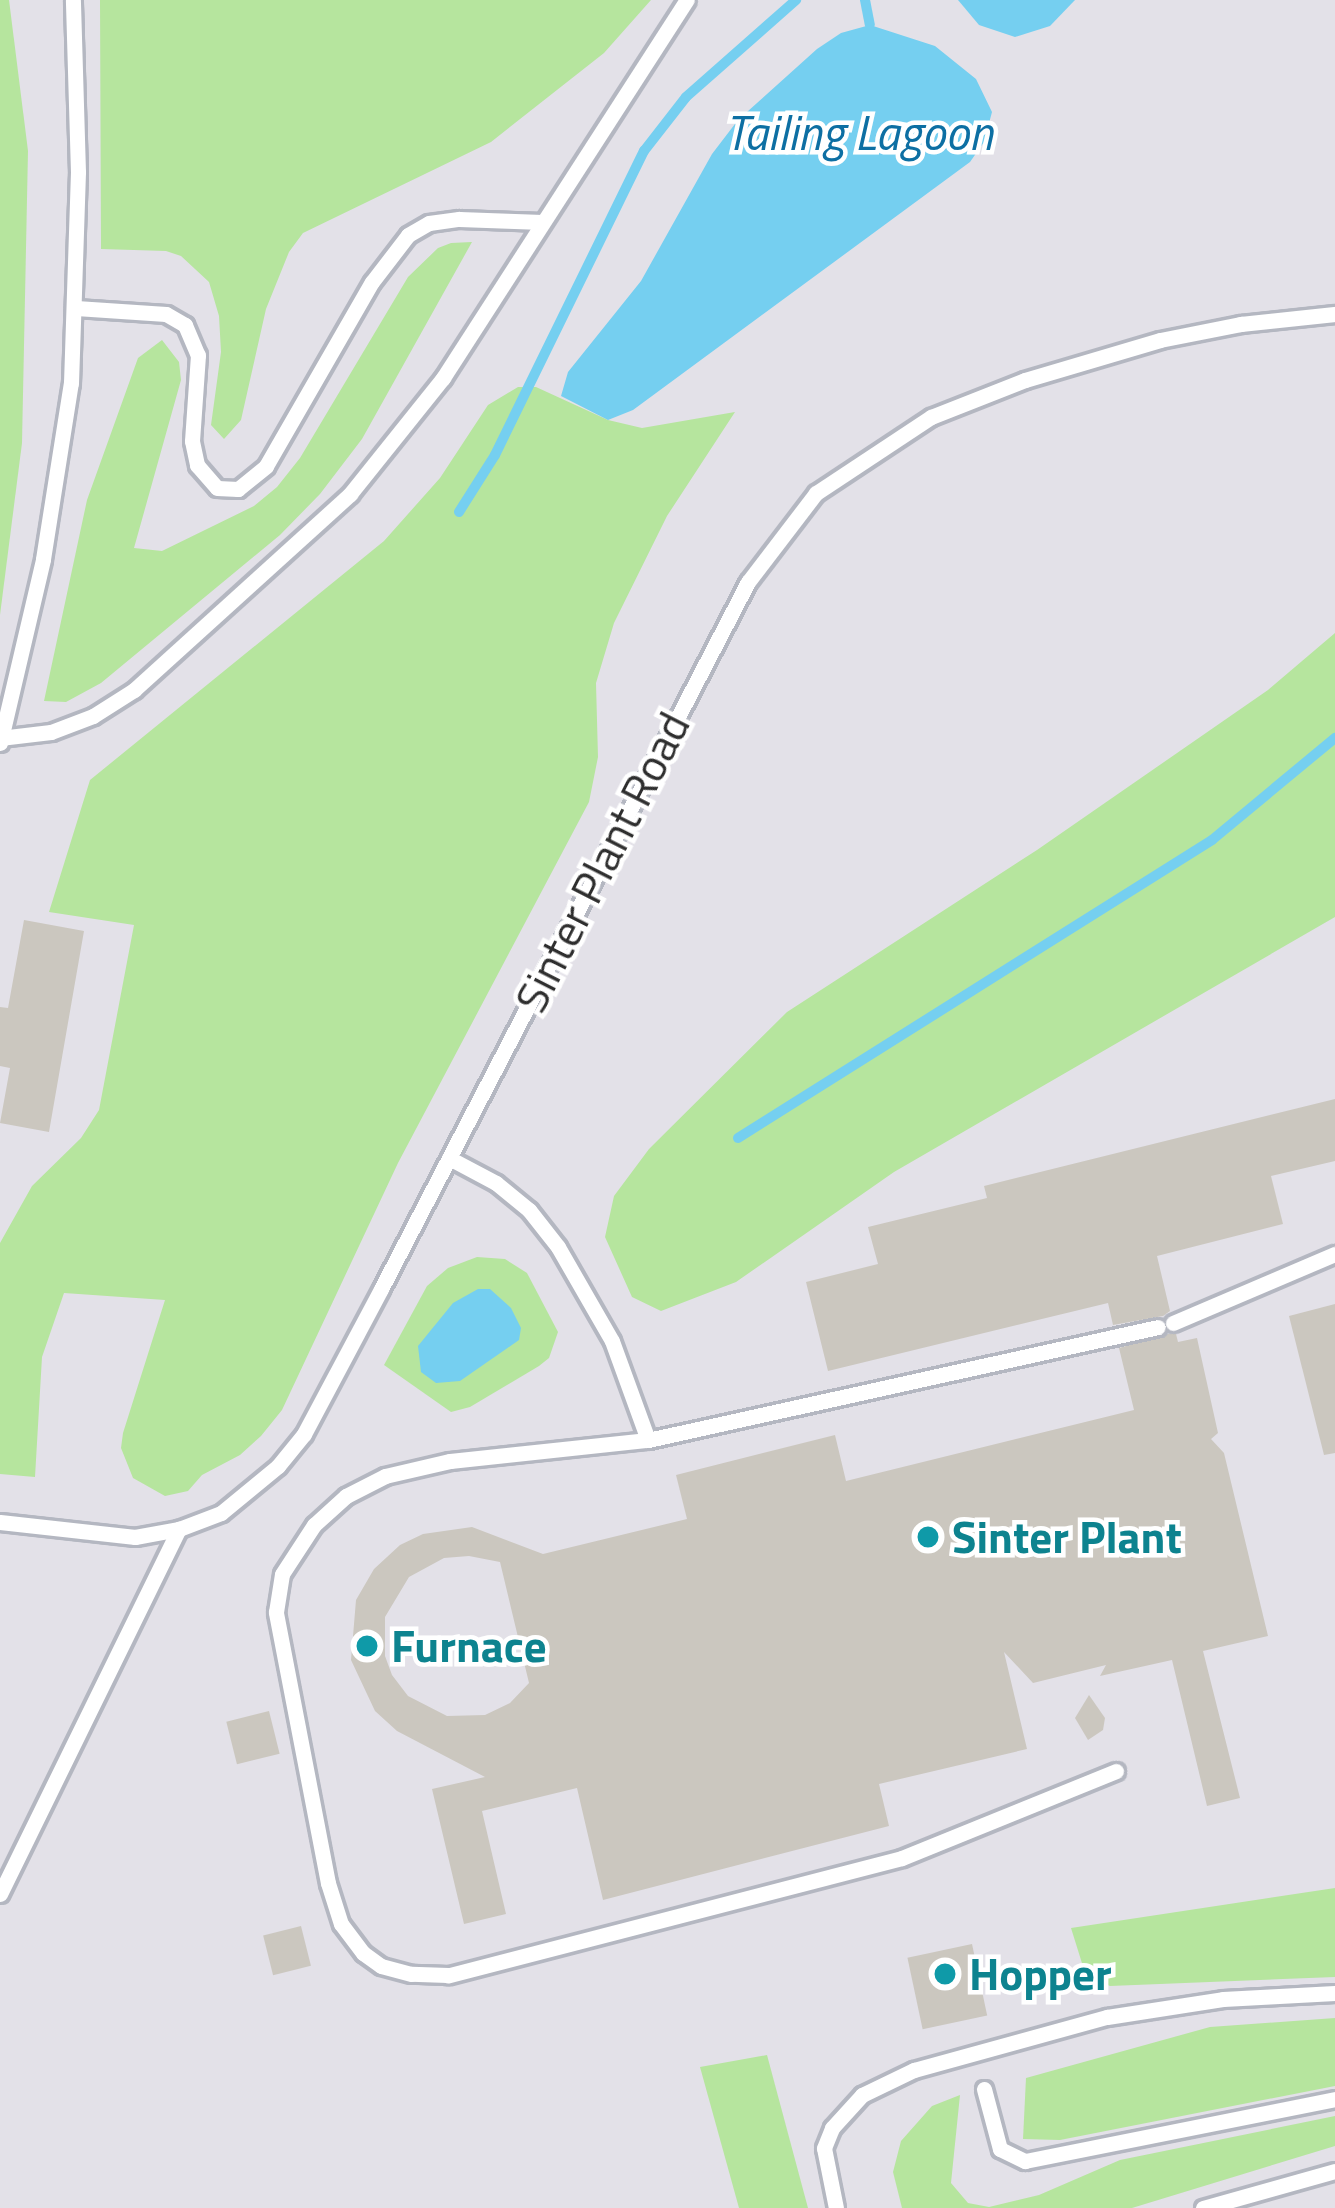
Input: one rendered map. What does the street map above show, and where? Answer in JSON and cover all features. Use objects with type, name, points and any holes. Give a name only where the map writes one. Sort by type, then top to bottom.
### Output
[{"type":"lane","points":[[73,0],[76,308],[53,506],[0,740],[52,732],[93,716],[134,690],[350,494],[443,378],[687,0]]},
{"type":"lane","points":[[76,308],[166,314],[185,325],[199,355],[192,441],[197,465],[217,488],[238,489],[266,466],[372,282],[408,235],[429,223],[459,219],[542,222]]},
{"type":"lane","name":"Sinter Plant Road","points":[[0,1522],[135,1537],[179,1529],[221,1514],[255,1490],[304,1434],[748,581],[816,493],[890,439],[1024,380],[1160,340],[1335,314]]},
{"type":"lane","points":[[449,1158],[496,1183],[529,1210],[558,1246],[612,1341],[647,1440]]},
{"type":"lane","points":[[1116,1771],[902,1858],[448,1975],[410,1974],[363,1953],[341,1924],[328,1883],[279,1647],[276,1612],[289,1559],[330,1510],[385,1476],[450,1461],[647,1440],[1166,1325],[1335,1253]]},
{"type":"lane","points":[[0,1894],[179,1529]]},
{"type":"lane","points":[[836,2208],[824,2148],[832,2128],[862,2095],[914,2070],[1107,2018],[1223,1999],[1335,1993]]},
{"type":"lane","points":[[984,2089],[1000,2149],[1025,2161],[1335,2099]]},
{"type":"lane","points":[[1203,2208],[1335,2170]]},
{"type":"shaded area","points":[[0,0],[1335,0],[1335,2208],[0,2208]]},
{"type":"green space","points":[[0,0],[9,0],[28,151],[22,443],[0,615]]},
{"type":"green space","points":[[100,0],[651,0],[604,53],[491,142],[303,233],[289,252],[266,309],[241,420],[224,439],[211,425],[221,352],[219,316],[209,282],[181,256],[166,251],[101,249]]},
{"type":"green space","points":[[472,242],[362,439],[320,494],[280,535],[101,683],[66,702],[44,701],[87,500],[138,358],[162,340],[179,362],[181,380],[134,548],[162,551],[254,506],[277,487],[300,458],[408,277],[438,248]]},
{"type":"green space","points":[[518,387],[536,387],[608,420],[642,428],[735,412],[667,516],[614,623],[596,683],[598,757],[589,802],[398,1163],[282,1410],[261,1436],[240,1455],[202,1475],[188,1491],[165,1496],[133,1478],[121,1448],[123,1433],[165,1300],[64,1293],[42,1357],[35,1477],[0,1474],[0,1243],[32,1186],[81,1138],[99,1110],[134,925],[49,912],[90,780],[384,541],[440,478],[488,405]]},
{"type":"green space","points":[[1335,633],[1335,917],[894,1172],[736,1282],[661,1311],[632,1297],[605,1237],[614,1196],[649,1149],[787,1012],[1037,850],[1268,690]]},
{"type":"green space","points":[[477,1257],[505,1259],[527,1273],[558,1332],[549,1358],[539,1366],[470,1407],[451,1412],[384,1365],[427,1286],[448,1268]]},
{"type":"green space","points":[[1335,1888],[1335,1977],[1110,1986],[1086,1976],[1071,1928]]},
{"type":"green space","points":[[1335,2018],[1335,2086],[1060,2140],[1023,2139],[1026,2078],[1210,2027]]},
{"type":"green space","points":[[767,2055],[808,2208],[739,2208],[700,2067]]},
{"type":"green space","points":[[960,2095],[951,2183],[968,2203],[989,2207],[1039,2195],[1120,2160],[1335,2116],[1335,2146],[1132,2208],[902,2208],[893,2172],[901,2141],[932,2106]]},
{"type":"water","points":[[958,0],[1075,0],[1050,26],[1015,37],[979,25]]},
{"type":"water","name":"Tailing Lagoon","points":[[870,25],[935,46],[976,79],[992,112],[984,142],[970,162],[633,410],[608,420],[561,396],[568,372],[641,281],[712,154],[738,120],[817,49],[841,33]]},
{"type":"water","points":[[478,1289],[490,1289],[511,1308],[521,1328],[519,1340],[460,1381],[436,1383],[421,1372],[418,1346],[453,1303]]},
{"type":"building","points":[[24,920],[84,931],[49,1132],[0,1123],[10,1068],[0,1066],[0,1007],[8,1008]]},
{"type":"building","points":[[1335,1099],[1335,1161],[1271,1176],[1283,1224],[1157,1256],[1170,1311],[1163,1316],[1113,1325],[1108,1303],[828,1371],[806,1282],[878,1264],[868,1227],[987,1198],[984,1186]]},
{"type":"building","points":[[1335,1304],[1335,1453],[1324,1455],[1289,1316]]},
{"type":"building","points":[[1168,1334],[1176,1334],[1178,1342],[1197,1338],[1218,1433],[1211,1439],[1224,1453],[1268,1636],[1203,1651],[1240,1798],[1207,1806],[1172,1660],[1100,1676],[1106,1665],[1033,1683],[1004,1652],[1027,1749],[879,1784],[889,1826],[603,1900],[577,1788],[482,1811],[506,1914],[464,1924],[432,1789],[485,1777],[397,1731],[375,1711],[351,1660],[356,1600],[374,1569],[400,1545],[423,1534],[472,1527],[543,1554],[687,1519],[676,1475],[835,1435],[846,1481],[1134,1410],[1119,1348]],"holes":[[[469,1556],[500,1562],[529,1683],[510,1703],[485,1715],[447,1716],[408,1696],[392,1675],[385,1656],[385,1617],[409,1577],[444,1558]]]},
{"type":"building","points":[[1089,1695],[1105,1718],[1103,1730],[1088,1740],[1075,1718]]},
{"type":"building","points":[[269,1711],[280,1754],[237,1764],[226,1722]]},
{"type":"building","points":[[301,1926],[311,1966],[273,1975],[263,1935]]},
{"type":"building","name":"Hopper","points":[[972,1944],[987,2015],[923,2029],[907,1958]]},
{"type":"waterway","points":[[459,512],[495,455],[644,151],[686,97],[796,0]]},
{"type":"waterway","points":[[865,0],[870,25]]},
{"type":"waterway","points":[[738,1138],[1212,840],[1335,738]]},
{"type":"place","name":"Sinter Plant","points":[[928,1537]]},
{"type":"place","name":"Furnace","points":[[367,1646]]},
{"type":"place","name":"Hopper","points":[[945,1974]]}]
